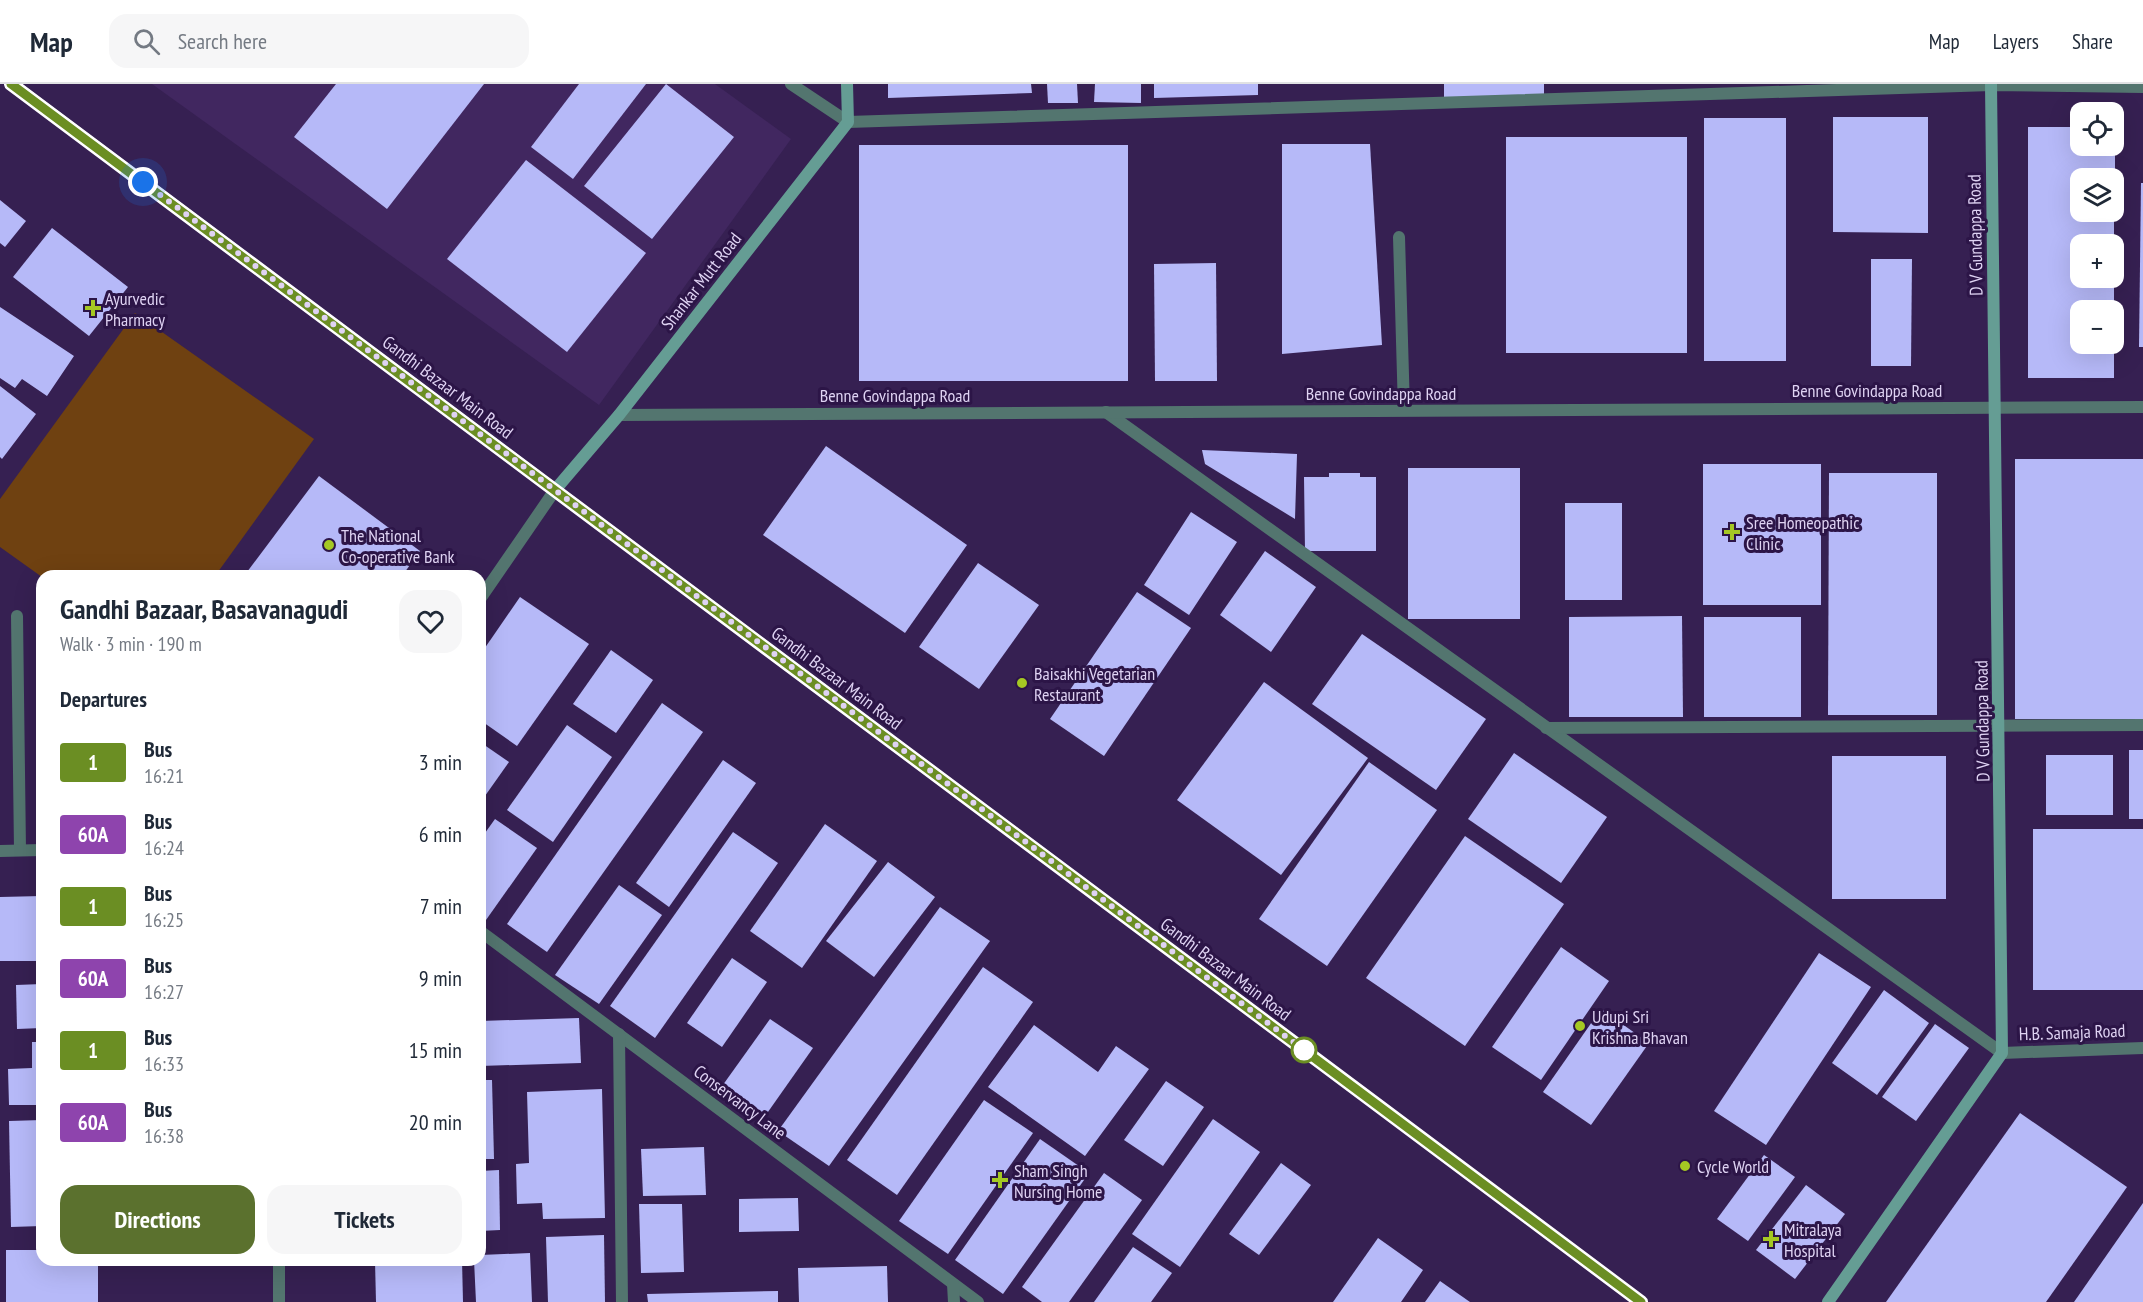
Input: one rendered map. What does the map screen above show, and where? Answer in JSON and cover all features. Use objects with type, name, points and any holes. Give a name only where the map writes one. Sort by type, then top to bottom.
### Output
[{"type":"street","name":"Gandhi Bazaar Main Road","points":[[12,84],[1641,1302]]},
{"type":"street","points":[[791,84],[848,123],[1991,85],[2143,87]]},
{"type":"street","points":[[847,84],[848,123]]},
{"type":"street","name":"D V Gundappa Road","points":[[1991,85],[2002,1053]]},
{"type":"street","name":"Shankar Mutt Road","points":[[555,490],[619,415],[848,123]]},
{"type":"street","points":[[1399,237],[1404,410]]},
{"type":"street","name":"Benne Govindappa Road","points":[[619,415],[2143,407]]},
{"type":"street","points":[[1106,412],[2002,1053],[1828,1302]]},
{"type":"street","points":[[486,590],[555,490]]},
{"type":"street","points":[[17,616],[20,850]]},
{"type":"street","points":[[1546,728],[2143,724]]},
{"type":"street","points":[[0,850],[36,850]]},
{"type":"street","name":"Conservancy Lane","points":[[486,935],[978,1302]]},
{"type":"street","points":[[619,1034],[622,1302]]},
{"type":"street","name":"H.B. Samaja Road","points":[[2002,1053],[2143,1048]]},
{"type":"street","points":[[279,1266],[279,1302]]},
{"type":"street","points":[[953,1284],[954,1302]]},
{"type":"shaded area","points":[[152,84],[715,84],[791,139],[599,405]]},
{"type":"shaded area","points":[[135,313],[314,439],[219,570],[36,570],[36,573],[0,547],[0,499]]},
{"type":"building","points":[[336,84],[484,84],[387,209],[294,137]]},
{"type":"building","points":[[579,84],[646,84],[573,179],[531,147]]},
{"type":"building","points":[[666,84],[734,137],[652,239],[584,186]]},
{"type":"building","points":[[888,84],[1031,84],[1032,93],[888,98]]},
{"type":"building","points":[[1047,84],[1077,84],[1078,103],[1048,103]]},
{"type":"building","points":[[1095,84],[1141,84],[1141,103],[1094,102]]},
{"type":"building","points":[[1154,84],[1258,84],[1258,95],[1154,98]]},
{"type":"building","points":[[1444,84],[1544,84],[1544,98],[1444,102]]},
{"type":"building","points":[[1833,117],[1928,117],[1928,233],[1833,232]]},
{"type":"building","points":[[1704,118],[1786,118],[1786,361],[1704,361]]},
{"type":"building","points":[[2028,127],[2070,127],[2070,156],[2115,156],[2115,168],[2070,168],[2070,222],[2114,222],[2114,234],[2070,234],[2070,288],[2114,288],[2114,300],[2070,300],[2070,354],[2114,354],[2114,378],[2028,378]]},
{"type":"building","points":[[1506,137],[1687,137],[1687,353],[1506,353]]},
{"type":"building","points":[[1282,144],[1370,144],[1382,345],[1282,354]]},
{"type":"building","points":[[859,145],[1128,145],[1128,381],[859,381]]},
{"type":"building","points":[[526,160],[646,253],[567,352],[447,259]]},
{"type":"building","points":[[2141,183],[2143,183],[2143,347],[2139,347]]},
{"type":"building","points":[[0,200],[26,221],[5,247],[0,243]]},
{"type":"building","points":[[52,228],[128,287],[89,336],[13,277]]},
{"type":"building","points":[[1871,259],[1912,259],[1911,366],[1871,366]]},
{"type":"building","points":[[1216,263],[1217,381],[1155,381],[1154,264]]},
{"type":"building","points":[[0,307],[74,356],[47,396],[22,379],[15,388],[0,378]]},
{"type":"building","points":[[0,386],[36,414],[2,459],[0,457]]},
{"type":"building","points":[[826,446],[967,545],[905,633],[763,535]]},
{"type":"building","points":[[1202,450],[1297,454],[1295,519],[1205,464]]},
{"type":"building","points":[[2015,459],[2143,459],[2143,719],[2015,719]]},
{"type":"building","points":[[1703,464],[1821,464],[1821,605],[1703,605]]},
{"type":"building","points":[[1408,468],[1520,468],[1520,619],[1408,619]]},
{"type":"building","points":[[1329,473],[1360,473],[1360,477],[1376,477],[1376,551],[1305,551],[1304,477],[1329,477]]},
{"type":"building","points":[[1829,473],[1937,473],[1937,715],[1828,715]]},
{"type":"building","points":[[319,476],[420,551],[406,570],[248,570]]},
{"type":"building","points":[[1565,503],[1622,503],[1622,600],[1565,600]]},
{"type":"building","points":[[1191,512],[1237,542],[1189,615],[1144,585]]},
{"type":"building","points":[[1265,551],[1316,587],[1271,652],[1220,615]]},
{"type":"building","points":[[978,563],[1039,605],[979,689],[919,647]]},
{"type":"building","points":[[1137,592],[1191,628],[1104,756],[1050,719]]},
{"type":"building","points":[[520,597],[589,644],[517,746],[486,724],[486,646]]},
{"type":"building","points":[[1682,616],[1683,717],[1569,717],[1569,617]]},
{"type":"building","points":[[1704,617],[1801,617],[1801,717],[1704,717]]},
{"type":"building","points":[[1362,634],[1486,719],[1436,790],[1312,704]]},
{"type":"building","points":[[611,650],[653,680],[616,733],[573,704]]},
{"type":"building","points":[[1264,682],[1368,758],[1281,875],[1177,800]]},
{"type":"building","points":[[662,703],[703,732],[547,952],[507,924]]},
{"type":"building","points":[[567,725],[612,757],[553,842],[507,810]]},
{"type":"building","points":[[486,746],[509,762],[486,795]]},
{"type":"building","points":[[2129,750],[2143,750],[2143,819],[2129,819]]},
{"type":"building","points":[[1514,753],[1607,817],[1561,883],[1468,819]]},
{"type":"building","points":[[2046,755],[2113,755],[2113,815],[2046,815]]},
{"type":"building","points":[[1832,756],[1946,756],[1946,899],[1832,899]]},
{"type":"building","points":[[723,760],[756,783],[669,907],[636,883]]},
{"type":"building","points":[[1369,762],[1437,810],[1327,966],[1259,919]]},
{"type":"building","points":[[495,819],[537,848],[486,920],[486,832]]},
{"type":"building","points":[[825,824],[877,861],[802,968],[750,931]]},
{"type":"building","points":[[2033,829],[2143,829],[2143,990],[2033,990]]},
{"type":"building","points":[[733,832],[778,863],[655,1038],[610,1006]]},
{"type":"building","points":[[1465,836],[1564,904],[1465,1046],[1366,978]]},
{"type":"building","points":[[888,862],[935,897],[874,977],[826,941]]},
{"type":"building","points":[[619,885],[662,915],[599,1004],[555,975]]},
{"type":"building","points":[[36,896],[36,961],[0,961],[0,897]]},
{"type":"building","points":[[940,907],[990,941],[829,1166],[778,1131]]},
{"type":"building","points":[[1561,947],[1609,981],[1541,1080],[1492,1047]]},
{"type":"building","points":[[1819,953],[1871,987],[1766,1145],[1714,1111]]},
{"type":"building","points":[[732,958],[767,982],[722,1047],[687,1023]]},
{"type":"building","points":[[983,967],[1033,1002],[897,1195],[847,1160]]},
{"type":"building","points":[[36,984],[36,1028],[17,1029],[16,985]]},
{"type":"building","points":[[1884,990],[1929,1023],[1877,1095],[1832,1063]]},
{"type":"building","points":[[1601,1009],[1649,1043],[1591,1125],[1543,1092]]},
{"type":"building","points":[[579,1018],[581,1063],[486,1066],[486,1021]]},
{"type":"building","points":[[770,1019],[813,1048],[763,1119],[720,1089]]},
{"type":"building","points":[[1935,1024],[1969,1048],[1916,1121],[1882,1097]]},
{"type":"building","points":[[1034,1025],[1098,1072],[1116,1046],[1149,1069],[1085,1156],[988,1087]]},
{"type":"building","points":[[32,1042],[36,1042],[36,1105],[9,1105],[8,1069],[32,1068]]},
{"type":"building","points":[[486,1080],[492,1080],[494,1159],[486,1159]]},
{"type":"building","points":[[1166,1081],[1204,1107],[1163,1166],[1124,1140]]},
{"type":"building","points":[[602,1089],[605,1218],[543,1219],[542,1203],[517,1204],[516,1164],[529,1163],[527,1092]]},
{"type":"building","points":[[984,1100],[1033,1133],[948,1254],[899,1221]]},
{"type":"building","points":[[2020,1113],[2127,1187],[2046,1302],[1886,1302]]},
{"type":"building","points":[[1213,1119],[1260,1152],[1180,1267],[1132,1234]]},
{"type":"building","points":[[36,1120],[36,1226],[11,1227],[9,1121]]},
{"type":"building","points":[[1040,1139],[1089,1173],[1003,1294],[955,1260]]},
{"type":"building","points":[[704,1147],[706,1195],[643,1196],[641,1149]]},
{"type":"building","points":[[1764,1155],[1795,1177],[1748,1241],[1717,1219]]},
{"type":"building","points":[[1281,1163],[1311,1185],[1259,1255],[1229,1234]]},
{"type":"building","points":[[499,1170],[500,1230],[486,1231],[486,1171]]},
{"type":"building","points":[[1104,1173],[1142,1200],[1069,1302],[1042,1302],[1022,1287]]},
{"type":"building","points":[[1806,1185],[1845,1214],[1795,1279],[1756,1250]]},
{"type":"building","points":[[798,1198],[799,1231],[739,1232],[739,1199]]},
{"type":"building","points":[[2143,1203],[2143,1302],[2074,1302]]},
{"type":"building","points":[[639,1204],[682,1204],[684,1272],[641,1273]]},
{"type":"building","points":[[604,1235],[605,1302],[548,1302],[546,1237]]},
{"type":"building","points":[[1378,1238],[1423,1270],[1401,1302],[1333,1302]]},
{"type":"building","points":[[1133,1247],[1172,1273],[1151,1302],[1094,1302]]},
{"type":"building","points":[[6,1250],[36,1250],[36,1266],[98,1266],[98,1302],[6,1302]]},
{"type":"building","points":[[530,1253],[532,1302],[476,1302],[474,1266],[486,1266],[486,1255]]},
{"type":"building","points":[[375,1266],[462,1266],[463,1302],[376,1302]]},
{"type":"building","points":[[887,1266],[888,1302],[799,1302],[798,1268]]},
{"type":"building","points":[[1440,1281],[1470,1302],[1425,1302]]},
{"type":"building","points":[[778,1291],[778,1302],[648,1302],[647,1294]]},
{"type":"bus line","name":"1","points":[[11,84],[1641,1302]]},
{"type":"place","name":"Ayurvedic Pharmacy","points":[[93,308]]},
{"type":"place","name":"Sree Homeopathic Clinic","points":[[1732,532]]},
{"type":"place","name":"The National Co-operative Bank","points":[[329,545]]},
{"type":"place","name":"Baisakhi Vegetarian Restaurant","points":[[1022,683]]},
{"type":"place","name":"Udupi Sri Krishna Bhavan","points":[[1580,1026]]},
{"type":"place","name":"Cycle World","points":[[1685,1166]]},
{"type":"place","name":"Sham Singh Nursing Home","points":[[1000,1180]]},
{"type":"place","name":"Mitralaya Hospital","points":[[1771,1239]]},
{"type":"route","points":[[143,182],[1304,1050]]}]
